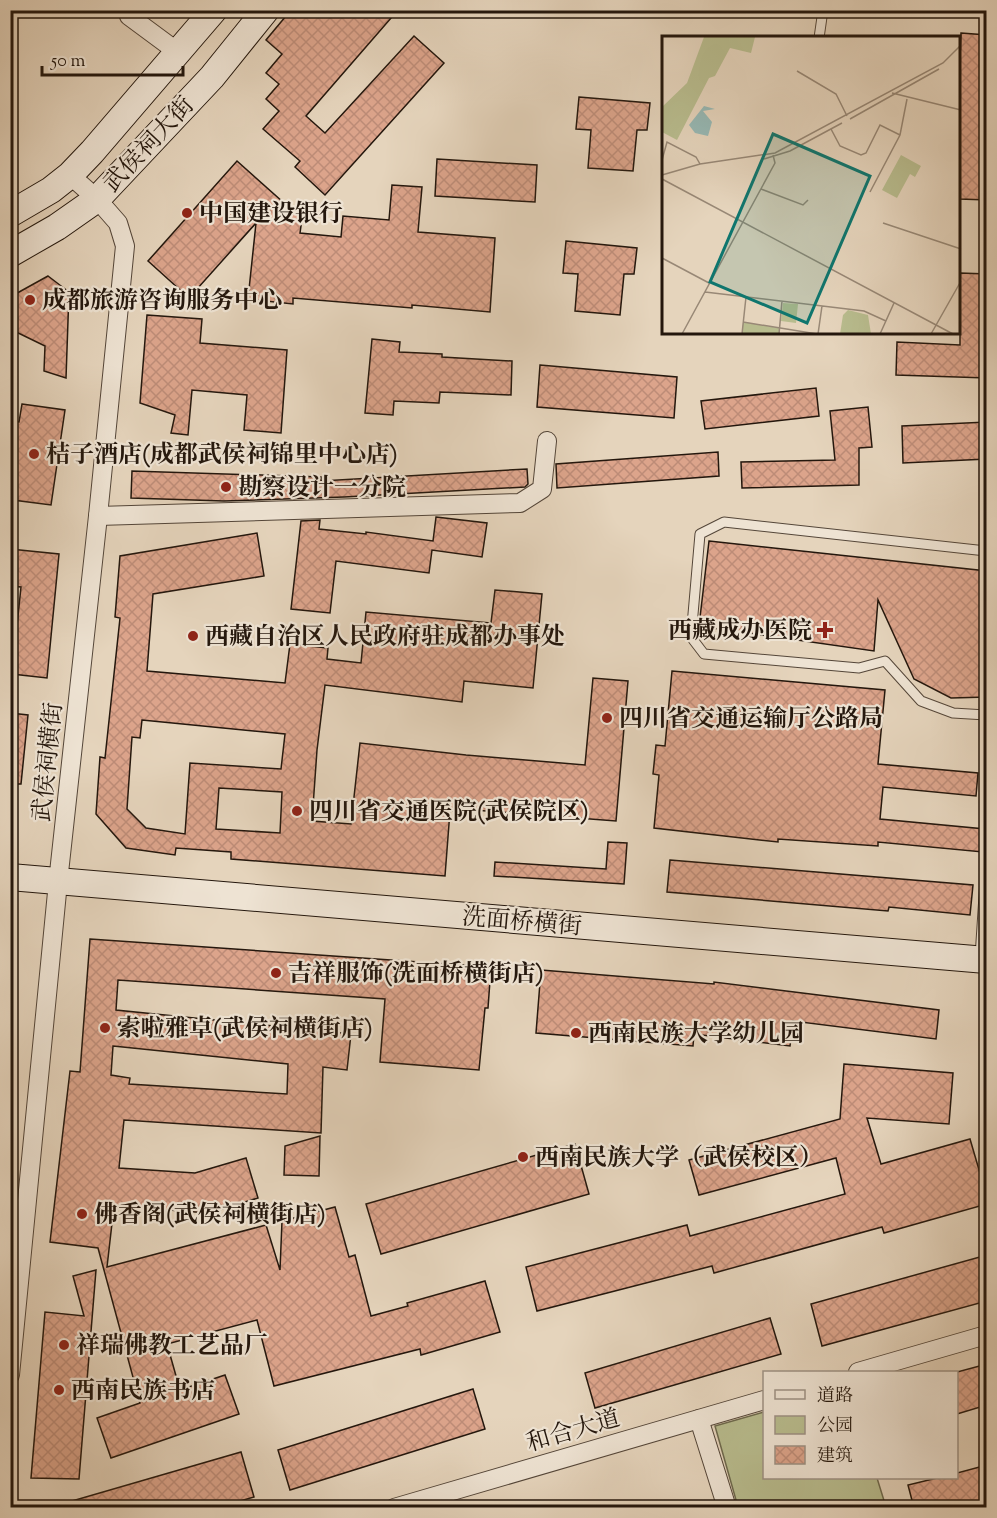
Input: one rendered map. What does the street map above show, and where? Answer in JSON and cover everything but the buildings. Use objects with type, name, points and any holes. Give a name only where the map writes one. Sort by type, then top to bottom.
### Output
[{"type":"street","points":[[127,10],[129,16],[179,53]]},
{"type":"street","name":"武侯祠大街","points":[[10,214],[51,190],[70,175],[179,53],[214,10]]},
{"type":"street","name":"武侯祠大街","points":[[10,254],[65,223],[97,199],[212,77],[266,10]]},
{"type":"street","name":"武侯祠横街","points":[[10,1376],[58,882],[125,246],[118,224],[97,199],[70,175]]},
{"type":"street","points":[[98,516],[520,503],[542,489],[547,441]]},
{"type":"street","name":"洗面桥横街","points":[[10,877],[983,959]]},
{"type":"street","points":[[861,1371],[987,1335]]},
{"type":"street","name":"和合大道","points":[[394,1508],[763,1401]]},
{"type":"street","points":[[699,1419],[727,1508]]},
{"type":"lane","points":[[819,36],[823,10]]},
{"type":"lane","points":[[987,551],[724,522],[700,534],[691,637],[704,654],[859,668],[885,661],[921,701],[953,713],[987,714]]},
{"type":"lane","points":[[983,959],[987,865]]},
{"type":"green space","points":[[763,1412],[763,1479],[877,1479],[886,1507],[738,1507],[715,1426]]},
{"type":"place","name":"中国建设银行","points":[[187,213]]},
{"type":"place","name":"成都旅游咨询服务中心","points":[[30,300]]},
{"type":"place","name":"桔子酒店(成都武侯祠锦里中心店)","points":[[34,454]]},
{"type":"place","name":"勘察设计一分院","points":[[226,487]]},
{"type":"place","name":"西藏成办医院","points":[[825,630]]},
{"type":"place","name":"西藏自治区人民政府驻成都办事处","points":[[193,636]]},
{"type":"place","name":"四川省交通运输厅公路局","points":[[607,718]]},
{"type":"place","name":"四川省交通医院(武侯院区)","points":[[297,811]]},
{"type":"place","name":"吉祥服饰(洗面桥横街店)","points":[[276,973]]},
{"type":"place","name":"索啦雅卓(武侯祠横街店)","points":[[105,1028]]},
{"type":"place","name":"西南民族大学幼儿园","points":[[576,1033]]},
{"type":"place","name":"西南民族大学（武侯校区）","points":[[523,1157]]},
{"type":"place","name":"佛香阁(武侯祠横街店)","points":[[82,1214]]},
{"type":"place","name":"祥瑞佛教工艺品厂","points":[[64,1345]]},
{"type":"place","name":"西南民族书店","points":[[59,1390]]}]
